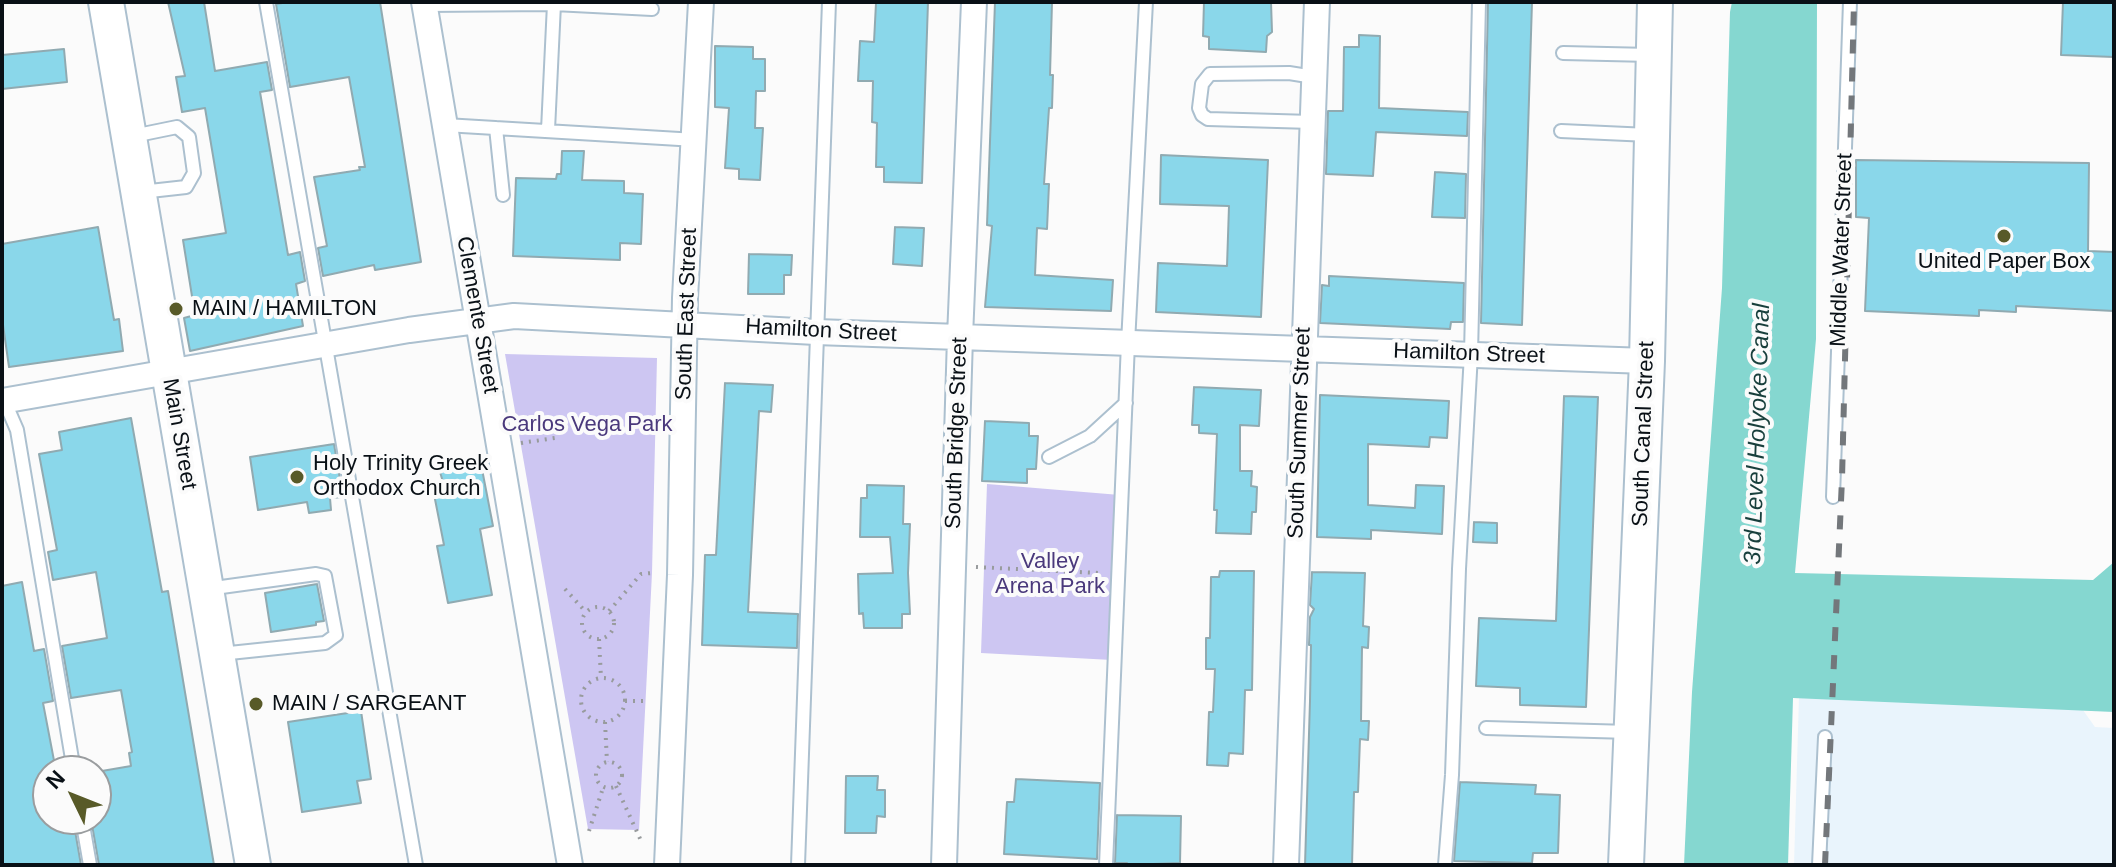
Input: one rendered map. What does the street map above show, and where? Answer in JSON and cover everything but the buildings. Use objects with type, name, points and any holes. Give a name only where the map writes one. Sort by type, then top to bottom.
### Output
[{"type":"main road","name":"Main Street","points":[[106,2],[253,865]]},
{"type":"main road","name":"South Canal Street","points":[[1626,865],[1647,361],[1655,2]]},
{"type":"street","name":"South East Street","points":[[667,865],[680,575],[685,325],[701,2]]},
{"type":"street","name":"South Bridge Street","points":[[944,865],[974,2]]},
{"type":"street","name":"South Summer Street","points":[[1286,865],[1317,2]]},
{"type":"street","name":"Clemente Street","points":[[424,3],[570,865]]},
{"type":"street","name":"Hamilton Street","points":[[3,397],[514,316],[816,332],[1647,361]]},
{"type":"lane","points":[[266,2],[416,865]]},
{"type":"lane","points":[[798,865],[829,2]]},
{"type":"lane","points":[[1106,865],[1146,2]]},
{"type":"lane","points":[[1445,865],[1471,354],[1479,2]]},
{"type":"lane","name":"Middle Water Street","points":[[1833,497],[1850,2]]},
{"type":"lane","points":[[424,3],[554,4],[652,9]]},
{"type":"lane","points":[[548,130],[554,4]]},
{"type":"lane","points":[[1563,53],[1654,56]]},
{"type":"lane","points":[[1312,122],[1208,119],[1199,108],[1202,84],[1210,74],[1289,73],[1314,77]]},
{"type":"lane","points":[[445,125],[696,140]]},
{"type":"lane","points":[[129,136],[177,127],[189,137],[194,173],[186,187],[138,192]]},
{"type":"lane","points":[[496,128],[503,195]]},
{"type":"lane","points":[[1561,131],[1652,135]]},
{"type":"lane","points":[[3,397],[17,430],[71,755]]},
{"type":"lane","points":[[1049,457],[1090,436],[1126,403]]},
{"type":"lane","points":[[206,589],[301,576],[325,576],[336,635],[325,643],[217,654]]},
{"type":"lane","points":[[1486,728],[1632,732]]},
{"type":"lane","points":[[1819,865],[1825,737]]},
{"type":"lane","points":[[85,835],[90,865]]},
{"type":"path","points":[[518,443],[555,438]]},
{"type":"path","points":[[953,566],[1118,574]]},
{"type":"path","points":[[609,611],[641,574],[652,573]]},
{"type":"path","points":[[565,589],[585,611]]},
{"type":"path","points":[[594,606],[609,611],[614,620],[612,631],[599,639],[584,632],[581,622],[585,611],[594,606]]},
{"type":"path","points":[[599,639],[601,678]]},
{"type":"path","points":[[601,678],[620,685],[625,701],[617,717],[605,722],[590,718],[581,702],[587,684],[601,678]]},
{"type":"path","points":[[625,701],[647,701]]},
{"type":"path","points":[[573,704],[581,702]]},
{"type":"path","points":[[605,722],[607,762]]},
{"type":"path","points":[[607,762],[615,764],[621,771],[621,779],[616,786],[603,788],[595,774],[599,766],[607,762]]},
{"type":"path","points":[[616,786],[642,843]]},
{"type":"path","points":[[588,835],[603,788]]},
{"type":"shaded area","points":[[1799,696],[2073,696],[2095,727],[2114,728],[2114,865],[1794,865]]},
{"type":"green space","name":"Carlos Vega Park","points":[[505,354],[657,358],[652,573],[639,830],[588,829]]},
{"type":"green space","name":"Valley Arena Park","points":[[987,484],[1120,495],[1112,660],[981,653]]},
{"type":"water","name":"3rd Level Holyoke Canal","points":[[1732,2],[1817,2],[1816,339],[1795,573],[2093,580],[2114,562],[2114,712],[1793,698],[1788,865],[1684,865],[1692,692],[1722,288]]},
{"type":"railway","points":[[1825,865],[1842,479],[1854,2]]},
{"type":"place","name":"United Paper Box","points":[[2004,236]]},
{"type":"place","name":"MAIN / HAMILTON","points":[[176,309]]},
{"type":"place","name":"Holy Trinity Greek Orthodox Church","points":[[297,477]]},
{"type":"place","name":"MAIN / SARGEANT","points":[[256,704]]}]
